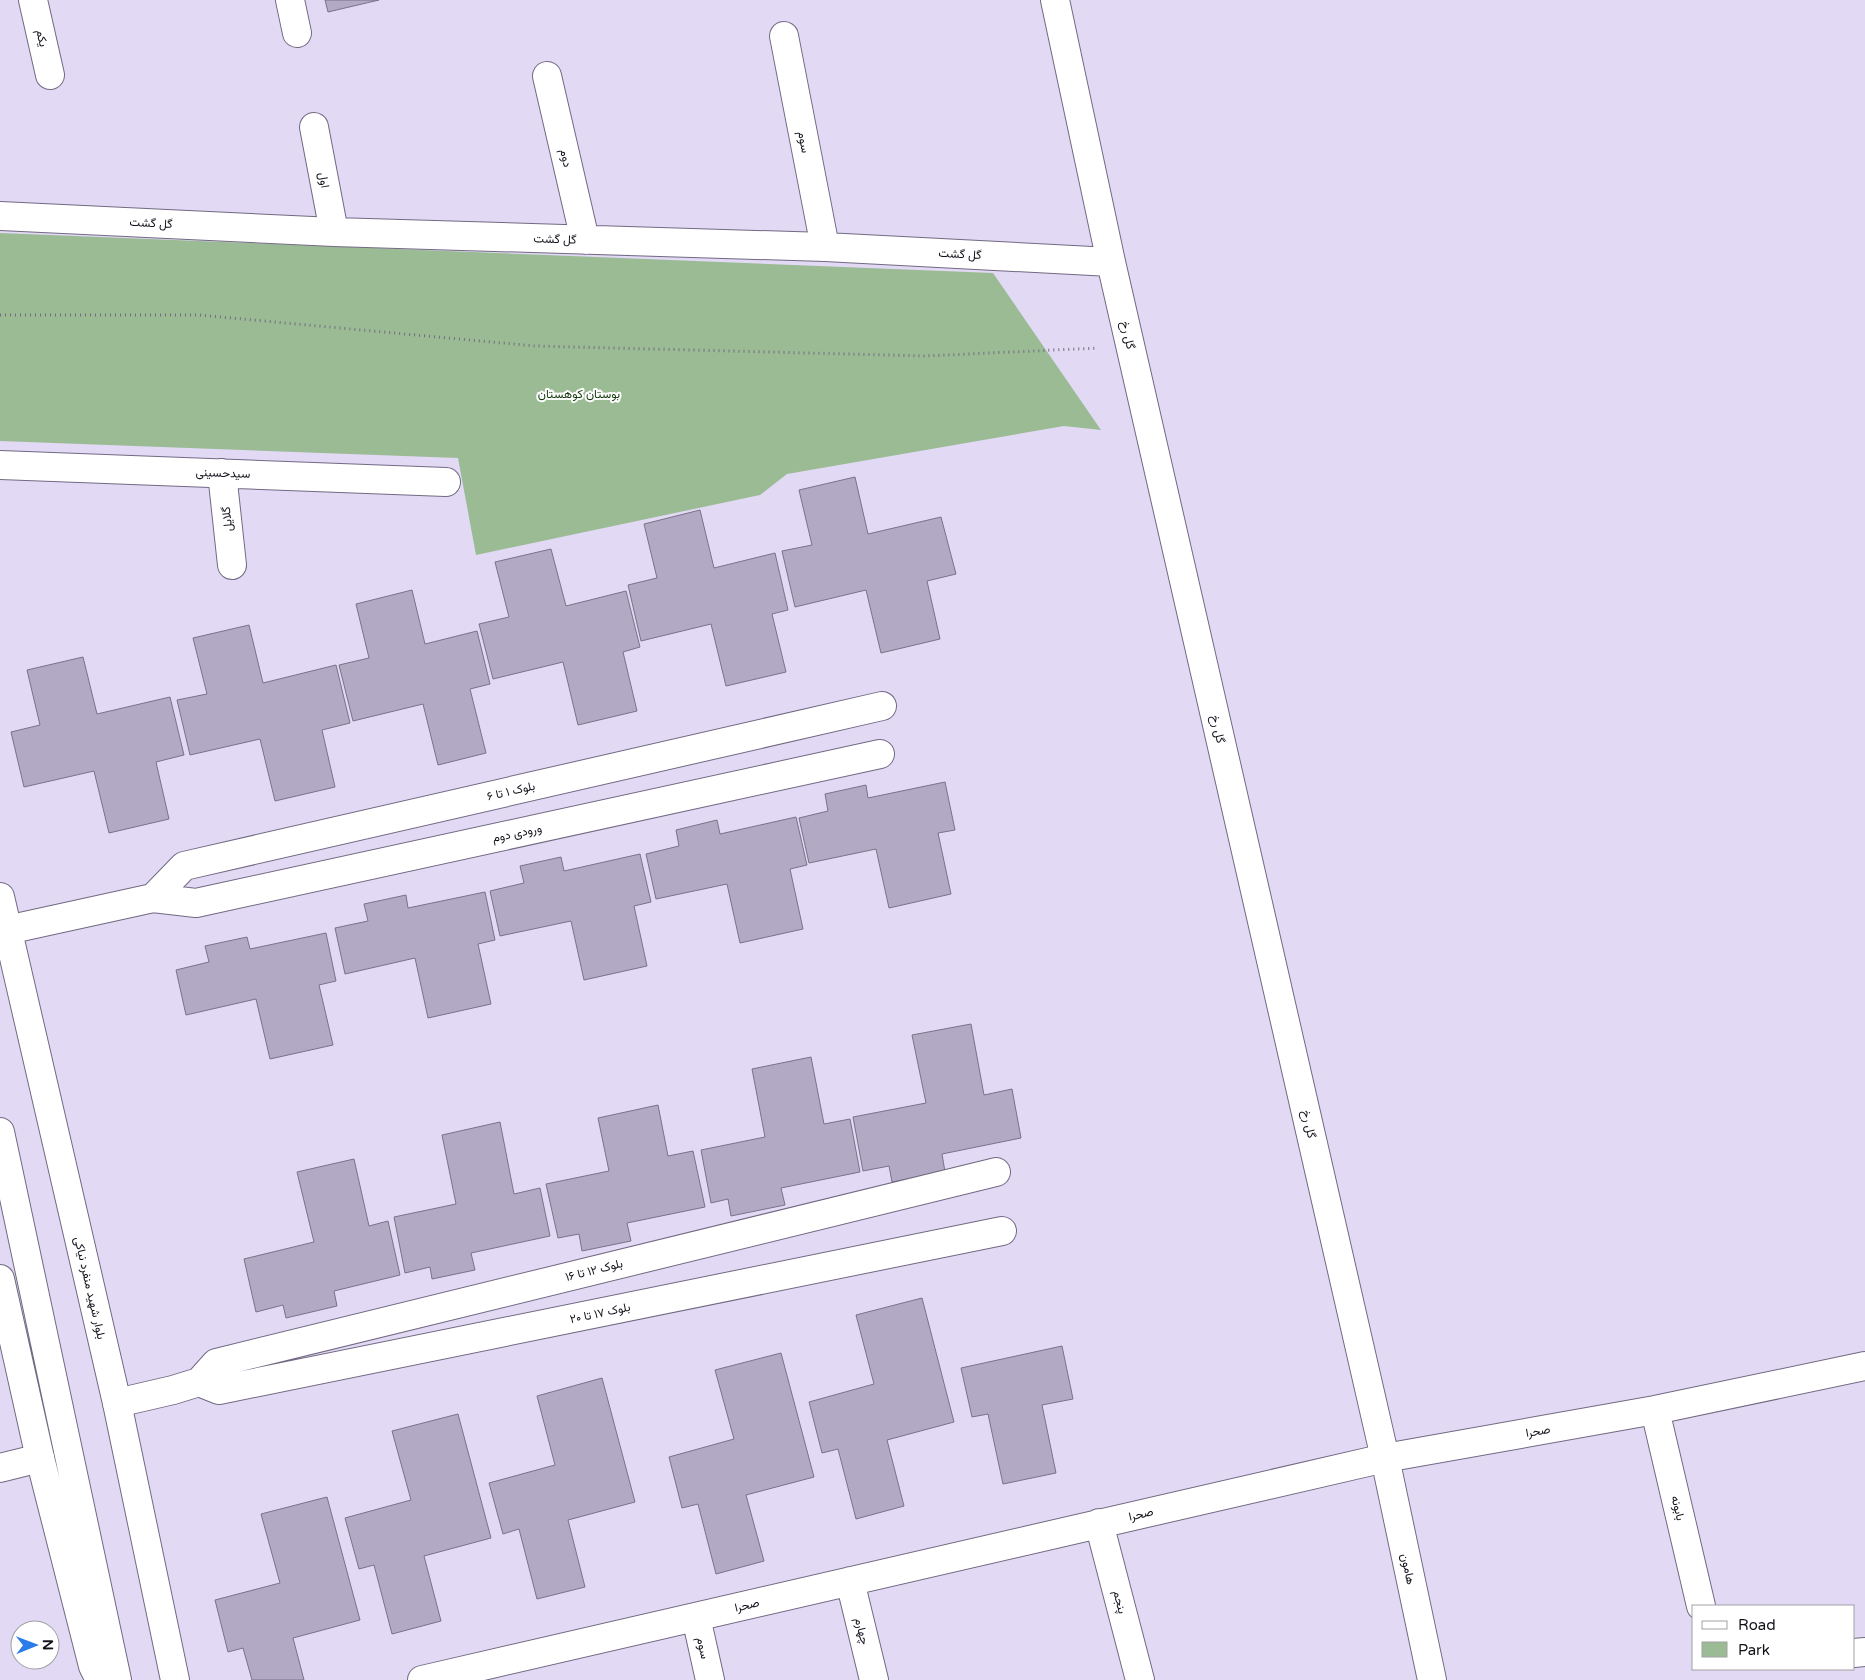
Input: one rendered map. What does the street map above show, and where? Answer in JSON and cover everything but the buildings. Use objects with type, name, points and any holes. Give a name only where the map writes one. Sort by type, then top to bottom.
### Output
[{"type":"street","name":"یکم","points":[[33,0],[50,75]]},
{"type":"street","points":[[290,0],[298,33]]},
{"type":"street","name":"گل رخ","points":[[1055,0],[1111,262],[1385,1458]]},
{"type":"street","name":"سوم","points":[[784,36],[825,247]]},
{"type":"street","name":"دوم","points":[[547,76],[585,240]]},
{"type":"street","name":"اول","points":[[314,127],[334,232]]},
{"type":"street","name":"گل گشت","points":[[0,216],[334,232],[825,247],[1111,262]]},
{"type":"street","name":"سیدحسینی","points":[[0,465],[446,482]]},
{"type":"street","name":"گلایل","points":[[222,473],[232,565]]},
{"type":"street","name":"بلوک ۱ تا ۶","points":[[153,898],[184,866],[882,706]]},
{"type":"street","name":"ورودی دوم","points":[[153,898],[196,903],[880,754]]},
{"type":"street","name":"بلوار شهید منفرد نیاکی","points":[[0,897],[117,1403],[175,1680]]},
{"type":"street","points":[[7,930],[153,898]]},
{"type":"street","points":[[0,1132],[117,1680]]},
{"type":"street","name":"بلوک ۱۲ تا ۱۶","points":[[199,1382],[216,1363],[996,1172]]},
{"type":"street","name":"بلوک ۱۷ تا ۲۰","points":[[199,1382],[219,1390],[1002,1231]]},
{"type":"street","points":[[0,1279],[8,1351],[40,1458],[93,1666],[100,1680]]},
{"type":"street","name":"صحرا","points":[[429,1679],[1385,1458],[1654,1410],[1865,1366]]},
{"type":"street","points":[[117,1403],[199,1382]]},
{"type":"street","name":"بابونه","points":[[1654,1410],[1701,1605]]},
{"type":"street","points":[[0,1468],[40,1458]]},
{"type":"street","name":"هامون","points":[[1385,1458],[1432,1680]]},
{"type":"street","name":"پنجم","points":[[1100,1523],[1140,1680]]},
{"type":"street","name":"چهارم","points":[[850,1581],[874,1680]]},
{"type":"street","name":"سوم","points":[[696,1617],[710,1680]]},
{"type":"path","points":[[0,315],[199,315],[545,346],[925,356],[1131,347]]},
{"type":"green space","name":"بوستان کوهستان","points":[[0,233],[993,273],[1101,430],[1064,426],[787,474],[760,495],[476,555],[458,458],[0,441]]}]
